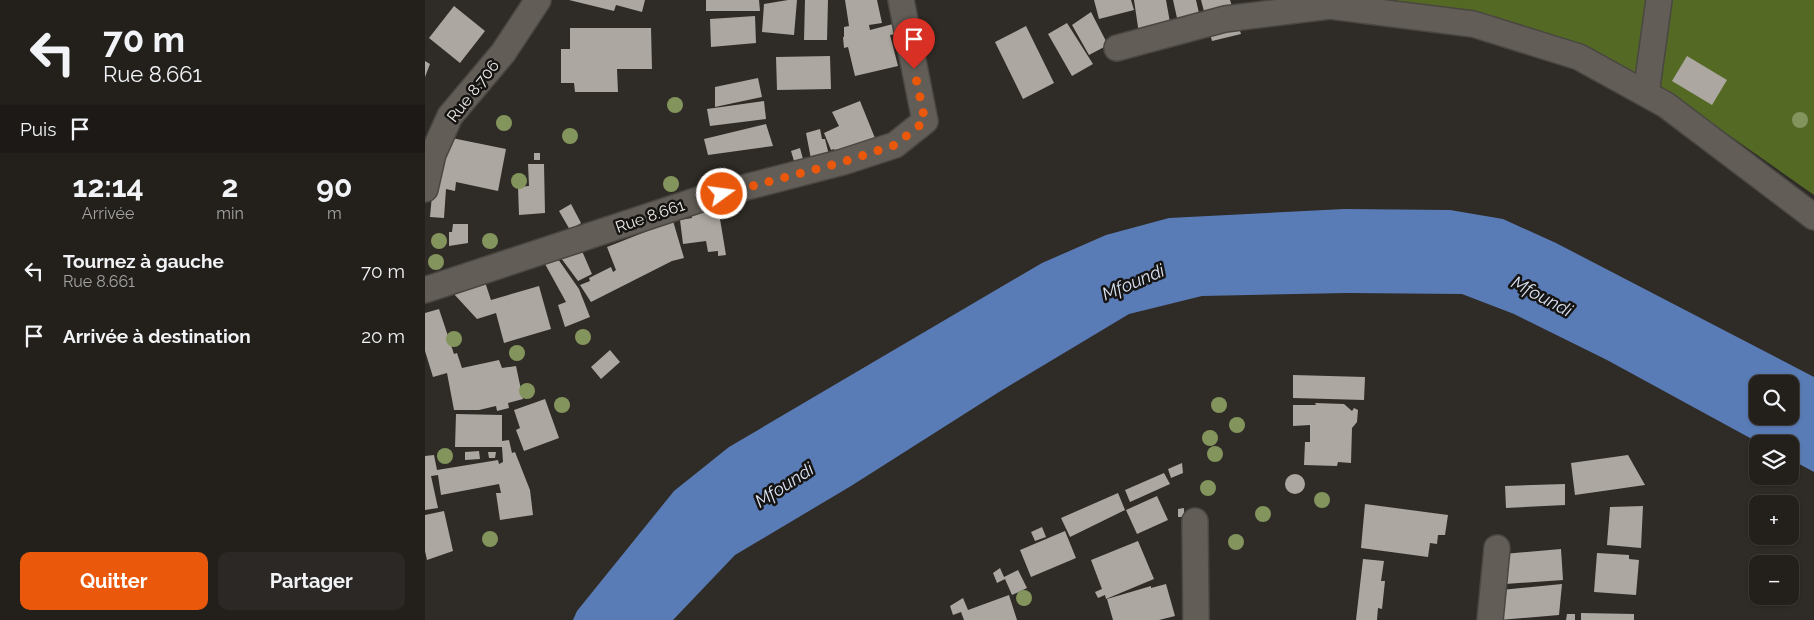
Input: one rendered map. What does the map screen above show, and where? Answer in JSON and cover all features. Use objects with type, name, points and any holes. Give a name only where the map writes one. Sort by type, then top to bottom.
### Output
[{"type":"street","name":"Rue 8.706","points":[[425,189],[433,154],[450,116],[503,53],[537,0]]},
{"type":"street","name":"Rue 8.661","points":[[425,290],[704,198],[843,162],[895,145],[925,121],[901,0]]},
{"type":"street","points":[[1646,94],[1659,0]]},
{"type":"street","points":[[1117,48],[1225,19],[1330,6],[1473,24],[1579,57],[1666,105],[1814,217]]},
{"type":"street","points":[[1195,521],[1196,620]]},
{"type":"street","points":[[1490,620],[1497,548]]},
{"type":"green space","points":[[1396,0],[1814,0],[1814,195],[1656,84],[1583,44],[1488,19],[1398,5]]},
{"type":"water","name":"Mfoundi","points":[[1344,209],[1450,210],[1503,219],[1556,243],[1814,377],[1814,472],[1799,464],[1799,435],[1749,435],[1749,437],[1607,360],[1514,314],[1462,294],[1347,293],[1202,296],[1129,314],[999,392],[851,486],[735,555],[673,620],[573,620],[577,611],[674,491],[729,447],[1042,263],[1106,235],[1169,218]]},
{"type":"building","points":[[569,0],[645,0],[642,12],[616,5],[614,11]]},
{"type":"building","points":[[706,0],[759,0],[760,11],[706,11]]},
{"type":"building","points":[[797,0],[794,35],[762,32],[764,4]]},
{"type":"building","points":[[805,0],[828,0],[827,40],[804,40]]},
{"type":"building","points":[[845,0],[877,0],[882,23],[869,25],[870,30],[893,24],[895,34],[890,35],[898,66],[855,76],[848,47],[844,48],[844,27],[849,26]]},
{"type":"building","points":[[1094,0],[1131,0],[1134,10],[1099,19]]},
{"type":"building","points":[[1134,0],[1166,0],[1171,28],[1139,34]]},
{"type":"building","points":[[1173,0],[1196,0],[1201,22],[1179,27]]},
{"type":"building","points":[[1201,0],[1230,0],[1241,34],[1212,41]]},
{"type":"building","points":[[454,6],[485,31],[460,63],[429,38]]},
{"type":"building","points":[[1091,12],[1108,45],[1089,55],[1072,25]]},
{"type":"building","points":[[755,16],[756,43],[711,47],[710,19]]},
{"type":"building","points":[[1067,23],[1093,64],[1072,76],[1048,34]]},
{"type":"building","points":[[1026,26],[1054,83],[1023,99],[995,42]]},
{"type":"building","points":[[570,28],[651,28],[652,69],[617,69],[618,92],[575,92],[574,83],[561,83],[561,49],[570,49]]},
{"type":"building","points":[[830,56],[831,89],[777,90],[776,57]]},
{"type":"building","points":[[1687,56],[1727,80],[1712,105],[1672,81]]},
{"type":"building","points":[[425,61],[430,64],[425,77]]},
{"type":"building","points":[[758,78],[762,97],[715,107],[715,87]]},
{"type":"building","points":[[764,101],[766,119],[710,126],[707,109]]},
{"type":"building","points":[[860,101],[875,138],[838,157],[834,149],[831,150],[824,133],[839,126],[832,112]]},
{"type":"building","points":[[766,124],[773,146],[708,155],[704,139]]},
{"type":"building","points":[[820,129],[822,139],[825,139],[830,159],[812,164],[806,133]]},
{"type":"building","points":[[447,137],[506,149],[498,191],[456,182],[455,191],[446,189],[444,218],[430,217],[434,173]]},
{"type":"building","points":[[800,148],[803,159],[794,161],[791,151]]},
{"type":"building","points":[[534,153],[540,153],[540,160],[534,160]]},
{"type":"building","points":[[528,164],[544,164],[545,213],[519,215],[518,187],[529,186]]},
{"type":"building","points":[[571,204],[581,223],[570,230],[559,211]]},
{"type":"building","points":[[708,211],[709,215],[719,213],[726,255],[718,256],[718,251],[708,252],[706,241],[683,244],[680,220],[692,218],[691,215]]},
{"type":"building","points":[[673,221],[684,258],[672,261],[591,302],[580,285],[590,281],[589,278],[611,267],[613,272],[616,270],[607,247]]},
{"type":"building","points":[[453,224],[468,224],[468,243],[449,246],[449,232],[452,232]]},
{"type":"building","points":[[582,251],[592,274],[578,281],[561,258]]},
{"type":"building","points":[[558,259],[579,289],[590,317],[565,327],[558,305],[566,302],[545,264]]},
{"type":"building","points":[[485,282],[491,300],[539,286],[551,329],[504,343],[496,313],[477,319],[453,293]]},
{"type":"building","points":[[439,309],[454,354],[457,353],[462,368],[499,360],[502,368],[516,366],[523,399],[508,403],[509,408],[497,411],[496,406],[479,410],[454,410],[447,373],[433,377],[425,351],[425,313]]},
{"type":"building","points":[[610,350],[620,362],[601,379],[591,367]]},
{"type":"building","points":[[1293,375],[1365,377],[1364,400],[1293,398]]},
{"type":"building","points":[[545,399],[559,438],[524,451],[516,430],[520,428],[514,410]]},
{"type":"building","points":[[1315,403],[1344,404],[1352,411],[1354,408],[1358,410],[1357,422],[1352,428],[1351,463],[1338,462],[1337,466],[1304,465],[1305,442],[1310,442],[1310,425],[1293,426],[1293,405],[1316,405]]},
{"type":"building","points":[[456,414],[502,415],[502,441],[509,440],[512,453],[515,452],[530,490],[533,515],[500,520],[496,493],[501,493],[499,484],[441,495],[438,475],[431,476],[438,508],[425,510],[425,456],[434,455],[437,470],[498,460],[499,464],[503,462],[502,447],[455,447]]},
{"type":"building","points":[[479,451],[480,459],[465,460],[465,452]]},
{"type":"building","points":[[488,452],[496,452],[495,458],[489,458]]},
{"type":"building","points":[[1628,455],[1645,485],[1575,495],[1571,463]]},
{"type":"building","points":[[1182,463],[1183,473],[1171,478],[1168,469]]},
{"type":"building","points":[[1164,473],[1170,484],[1130,502],[1125,490]]},
{"type":"building","points":[[1291,474],[1299,474],[1305,480],[1305,488],[1299,494],[1291,494],[1285,488],[1285,480]]},
{"type":"building","points":[[1565,484],[1565,505],[1506,508],[1505,486]]},
{"type":"building","points":[[1118,493],[1125,510],[1070,537],[1061,518]]},
{"type":"building","points":[[1157,496],[1168,520],[1137,534],[1126,510]]},
{"type":"building","points":[[1365,504],[1448,515],[1445,535],[1438,535],[1437,544],[1430,543],[1428,557],[1361,548]]},
{"type":"building","points":[[1643,506],[1641,548],[1607,545],[1610,507]]},
{"type":"building","points":[[1184,508],[1184,517],[1178,517],[1178,509]]},
{"type":"building","points":[[444,511],[453,551],[427,560],[425,551],[425,515]]},
{"type":"building","points":[[1042,527],[1046,537],[1035,541],[1031,532]]},
{"type":"building","points":[[1065,531],[1076,558],[1031,577],[1020,550]]},
{"type":"building","points":[[1138,541],[1154,579],[1106,599],[1105,595],[1098,598],[1095,592],[1102,589],[1091,560]]},
{"type":"building","points":[[1561,549],[1563,580],[1505,584],[1503,554]]},
{"type":"building","points":[[1597,553],[1629,555],[1629,559],[1639,560],[1636,595],[1594,592]]},
{"type":"building","points":[[1363,559],[1384,561],[1381,581],[1385,581],[1382,609],[1378,608],[1377,620],[1356,620]]},
{"type":"building","points":[[1000,568],[1004,577],[1018,570],[1027,588],[1012,595],[1005,579],[997,583],[993,573]]},
{"type":"building","points":[[1166,584],[1175,616],[1159,620],[1113,620],[1107,599],[1151,586],[1151,588]]},
{"type":"building","points":[[1562,584],[1559,615],[1499,620],[1501,590]]},
{"type":"building","points":[[1009,595],[1017,620],[964,620],[961,612],[953,615],[950,606],[963,598],[968,610]]},
{"type":"building","points":[[1581,613],[1634,614],[1634,620],[1581,620]]},
{"type":"building","points":[[1567,614],[1575,614],[1575,620],[1566,620]]},
{"type":"route","points":[[722,194],[843,162],[895,145],[925,121],[914,69]]}]
